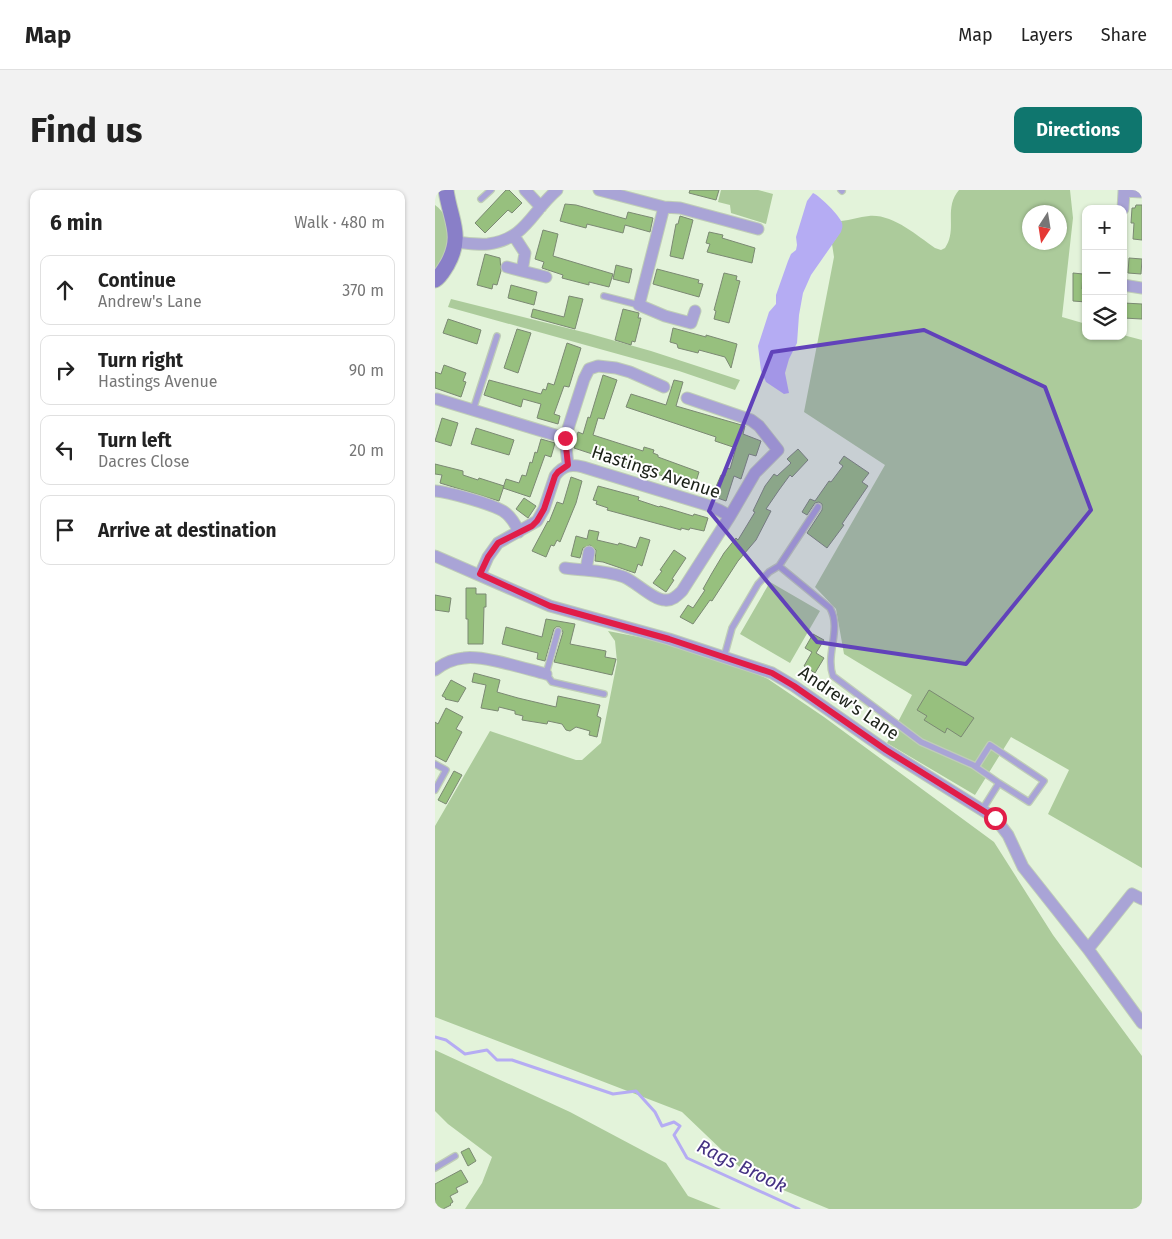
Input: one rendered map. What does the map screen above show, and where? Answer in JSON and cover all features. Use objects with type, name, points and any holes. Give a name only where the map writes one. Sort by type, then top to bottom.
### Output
[{"type":"street","points":[[437,282],[454,254],[456,242],[446,190]]},
{"type":"street","points":[[525,190],[541,206]]},
{"type":"street","points":[[456,242],[489,244],[514,236],[557,190]]},
{"type":"street","points":[[599,190],[613,192],[664,207],[679,208],[758,229]]},
{"type":"street","points":[[1122,205],[1119,191],[1142,192]]},
{"type":"street","points":[[435,197],[448,207]]},
{"type":"street","points":[[664,207],[639,305],[691,324],[695,311]]},
{"type":"street","points":[[514,236],[525,253],[522,271]]},
{"type":"street","points":[[507,267],[546,277]]},
{"type":"street","points":[[1127,286],[1142,288]]},
{"type":"street","points":[[568,465],[565,438],[583,379],[593,367],[606,366],[616,368],[664,387]]},
{"type":"street","name":"Hastings Avenue","points":[[565,568],[616,574],[636,583],[657,598],[667,600],[677,596],[687,584],[755,473],[778,450],[759,426],[751,420],[687,398]]},
{"type":"street","points":[[437,399],[565,438]]},
{"type":"street","name":"Hastings Avenue","points":[[480,574],[492,549],[498,543],[537,521],[544,509],[555,476],[568,465],[583,467],[697,502],[730,516]]},
{"type":"street","points":[[435,491],[453,494],[502,510],[515,522],[519,532]]},
{"type":"street","points":[[586,570],[589,552]]},
{"type":"street","name":"Andrew's Lane","points":[[435,556],[550,606],[669,639],[772,673],[886,750],[995,818],[1008,835],[1023,867],[1142,1022]]},
{"type":"street","points":[[435,670],[445,663],[475,657],[546,674]]},
{"type":"street","points":[[1087,949],[1132,894],[1142,899]]},
{"type":"lane","points":[[481,199],[491,190]]},
{"type":"lane","points":[[604,296],[639,305]]},
{"type":"lane","points":[[473,410],[497,336]]},
{"type":"lane","points":[[724,657],[732,628],[758,584],[769,572],[779,566],[818,506]]},
{"type":"lane","points":[[779,566],[833,612],[834,634],[831,669],[833,676],[921,742],[976,767],[1029,802],[1044,781],[990,745],[976,767]]},
{"type":"lane","points":[[558,631],[546,674],[552,682],[603,694]]},
{"type":"lane","points":[[435,764],[446,770],[435,790]]},
{"type":"lane","points":[[982,810],[999,783]]},
{"type":"lane","points":[[435,1168],[455,1156]]},
{"type":"highlighted area","points":[[924,330],[1045,387],[1091,510],[966,664],[817,642],[709,511],[772,352]]},
{"type":"green space","points":[[721,190],[758,190],[773,194],[766,224],[731,213],[730,205],[718,202]]},
{"type":"green space","points":[[959,190],[1070,190],[1073,218],[1062,317],[1082,323],[1082,340],[1127,340],[1127,336],[1142,340],[1142,868],[1048,814],[1069,770],[1011,737],[975,795],[887,743],[912,695],[844,654],[836,609],[815,587],[885,465],[804,412],[834,257],[832,244],[838,236],[841,221],[865,216],[878,216],[895,222],[941,250],[945,248],[949,241],[952,204]]},
{"type":"green space","points":[[435,205],[440,209],[446,220],[449,239],[446,255],[435,273]]},
{"type":"green space","points":[[451,299],[587,333],[651,351],[740,380],[735,390],[679,371],[448,307]]},
{"type":"green space","points":[[770,582],[820,611],[790,663],[740,634]]},
{"type":"green space","points":[[608,631],[649,639],[746,669],[768,679],[824,717],[994,842],[1053,935],[1142,1056],[1142,1209],[829,1209],[749,1176],[682,1112],[435,1017],[435,826],[490,731],[576,760],[582,760],[601,743],[617,662],[615,641]]},
{"type":"green space","points":[[435,1050],[570,1112],[666,1163],[688,1196],[721,1209],[465,1209],[482,1183],[492,1157],[448,1124],[435,1111]]},
{"type":"shaded area","points":[[813,193],[834,211],[842,223],[842,228],[811,275],[803,293],[797,343],[785,373],[789,393],[784,394],[766,382],[761,371],[758,346],[769,312],[776,304],[776,295],[788,261],[791,254],[796,250],[796,237],[807,201]]},
{"type":"building","points":[[506,190],[509,190],[522,203],[512,213],[508,210],[485,233],[475,223]]},
{"type":"building","points":[[690,190],[719,190],[716,200],[689,193]]},
{"type":"building","points":[[565,204],[576,205],[626,219],[628,212],[653,218],[650,232],[625,225],[623,233],[587,224],[586,228],[560,221]]},
{"type":"building","points":[[1136,205],[1142,205],[1142,240],[1133,239],[1134,223],[1131,223],[1132,208],[1135,208]]},
{"type":"building","points":[[680,216],[693,220],[683,259],[670,256],[676,224],[678,224]]},
{"type":"building","points":[[543,230],[558,234],[553,256],[613,274],[609,287],[589,282],[589,285],[562,278],[563,275],[542,268],[544,262],[535,259]]},
{"type":"building","points":[[709,232],[723,235],[722,238],[755,248],[752,263],[707,252],[710,244],[706,243]]},
{"type":"building","points":[[485,254],[500,258],[501,271],[497,285],[493,284],[492,289],[477,285]]},
{"type":"building","points":[[1129,258],[1142,259],[1141,274],[1128,273]]},
{"type":"building","points":[[616,265],[632,269],[629,283],[613,279]]},
{"type":"building","points":[[657,269],[699,280],[698,283],[703,284],[699,297],[653,284]]},
{"type":"building","points":[[724,273],[737,276],[736,280],[740,281],[729,323],[714,319],[716,311],[714,310]]},
{"type":"building","points":[[1073,273],[1082,274],[1082,302],[1073,301]]},
{"type":"building","points":[[511,285],[537,292],[534,305],[508,298]]},
{"type":"building","points":[[569,296],[583,299],[575,329],[531,317],[533,309],[564,317]]},
{"type":"building","points":[[1127,303],[1142,304],[1142,319],[1127,318]]},
{"type":"building","points":[[623,309],[639,313],[638,318],[641,318],[635,342],[632,341],[631,345],[615,340]]},
{"type":"building","points":[[448,319],[481,330],[477,344],[443,333]]},
{"type":"building","points":[[673,328],[737,344],[731,368],[725,357],[699,350],[698,353],[678,348],[677,344],[670,342]]},
{"type":"building","points":[[517,329],[531,333],[518,373],[504,368]]},
{"type":"building","points":[[567,343],[581,348],[569,387],[564,386],[554,414],[560,416],[558,424],[537,418],[541,404],[523,399],[521,407],[484,395],[489,380],[541,394],[543,389],[546,390],[548,383],[554,385]]},
{"type":"building","points":[[444,365],[466,373],[463,381],[466,382],[461,397],[435,388],[435,372],[441,374]]},
{"type":"building","points":[[603,375],[617,380],[604,419],[598,418],[593,435],[643,451],[644,447],[654,450],[653,453],[658,455],[658,457],[699,472],[694,488],[668,480],[668,477],[574,448],[578,432],[583,434],[588,417],[590,418]]},
{"type":"building","points":[[674,380],[683,382],[676,406],[745,426],[743,434],[761,441],[756,456],[749,454],[741,479],[734,476],[726,501],[712,496],[721,475],[725,476],[727,468],[730,469],[736,448],[715,441],[716,437],[626,407],[631,394],[666,405]]},
{"type":"building","points":[[442,418],[458,423],[451,446],[435,441]]},
{"type":"building","points":[[476,428],[514,440],[509,455],[471,444]]},
{"type":"building","points":[[541,439],[555,443],[551,457],[545,455],[530,497],[503,488],[506,479],[519,483],[522,475],[526,476],[530,462],[532,463],[535,452],[537,453]]},
{"type":"building","points":[[798,449],[808,460],[792,477],[790,475],[766,509],[771,511],[756,540],[738,561],[712,601],[710,600],[693,624],[680,617],[688,605],[693,608],[705,590],[703,589],[724,553],[736,538],[738,540],[755,512],[753,511],[765,486],[774,474],[777,476],[791,463],[787,459]]},
{"type":"building","points":[[844,456],[869,473],[862,482],[868,486],[827,548],[807,533],[822,510],[822,504],[819,502],[815,503],[807,515],[802,512],[810,499],[815,501],[829,481],[831,482],[843,466],[839,463]]},
{"type":"building","points":[[435,464],[463,471],[463,475],[478,480],[479,478],[504,486],[499,501],[440,483],[442,475],[435,474]]},
{"type":"building","points":[[571,477],[582,481],[576,503],[560,542],[557,540],[554,546],[551,545],[546,557],[532,551],[549,522],[557,502],[563,504]]},
{"type":"building","points":[[598,486],[639,497],[638,500],[659,507],[708,518],[704,531],[690,528],[689,530],[681,528],[681,530],[607,510],[608,508],[596,504],[597,501],[593,500]]},
{"type":"building","points":[[524,498],[536,506],[528,518],[516,509]]},
{"type":"building","points":[[589,530],[599,532],[597,540],[636,548],[640,537],[650,540],[642,566],[638,564],[635,573],[595,561],[596,550],[590,545],[583,548],[580,558],[571,556],[576,536],[587,539]]},
{"type":"building","points":[[674,550],[686,558],[666,592],[653,583]]},
{"type":"building","points":[[466,588],[476,588],[476,594],[486,594],[483,644],[468,644]]},
{"type":"building","points":[[435,595],[451,598],[449,612],[435,610]]},
{"type":"building","points":[[546,619],[575,624],[570,644],[606,651],[605,657],[616,659],[612,675],[554,662],[563,632],[560,627],[554,629],[545,661],[537,659],[538,653],[502,644],[506,627],[542,637]]},
{"type":"building","points":[[813,634],[824,640],[816,653],[824,658],[815,673],[804,666],[812,652],[805,648]]},
{"type":"building","points":[[474,673],[500,680],[497,692],[518,698],[556,707],[558,696],[600,705],[597,716],[601,718],[597,737],[589,735],[590,731],[576,727],[570,731],[566,730],[562,724],[548,721],[547,724],[522,720],[523,716],[515,714],[515,711],[499,707],[498,711],[481,708],[486,685],[472,682]]},
{"type":"building","points":[[451,680],[466,688],[458,702],[445,699],[442,696]]},
{"type":"building","points":[[929,690],[974,718],[961,737],[947,728],[945,733],[924,720],[927,716],[917,710]]},
{"type":"building","points":[[446,708],[463,717],[456,729],[462,732],[446,762],[435,756],[435,722],[438,724]]},
{"type":"building","points":[[454,771],[462,775],[446,804],[438,800]]},
{"type":"building","points":[[469,1148],[476,1161],[468,1166],[461,1152]]},
{"type":"building","points":[[461,1170],[468,1182],[456,1188],[458,1192],[450,1196],[453,1202],[451,1205],[443,1209],[435,1209],[435,1184]]},
{"type":"waterway","name":"Rags Brook","points":[[435,1037],[446,1040],[465,1054],[487,1050],[497,1060],[512,1060],[613,1094],[636,1091],[655,1112],[662,1126],[674,1122],[680,1126],[674,1135],[687,1158],[799,1209]]},
{"type":"route","points":[[565,438],[568,465],[555,476],[544,509],[537,521],[532,526],[498,543],[492,549],[480,574],[550,606],[669,639],[772,673],[794,686],[886,750],[995,818]]}]
